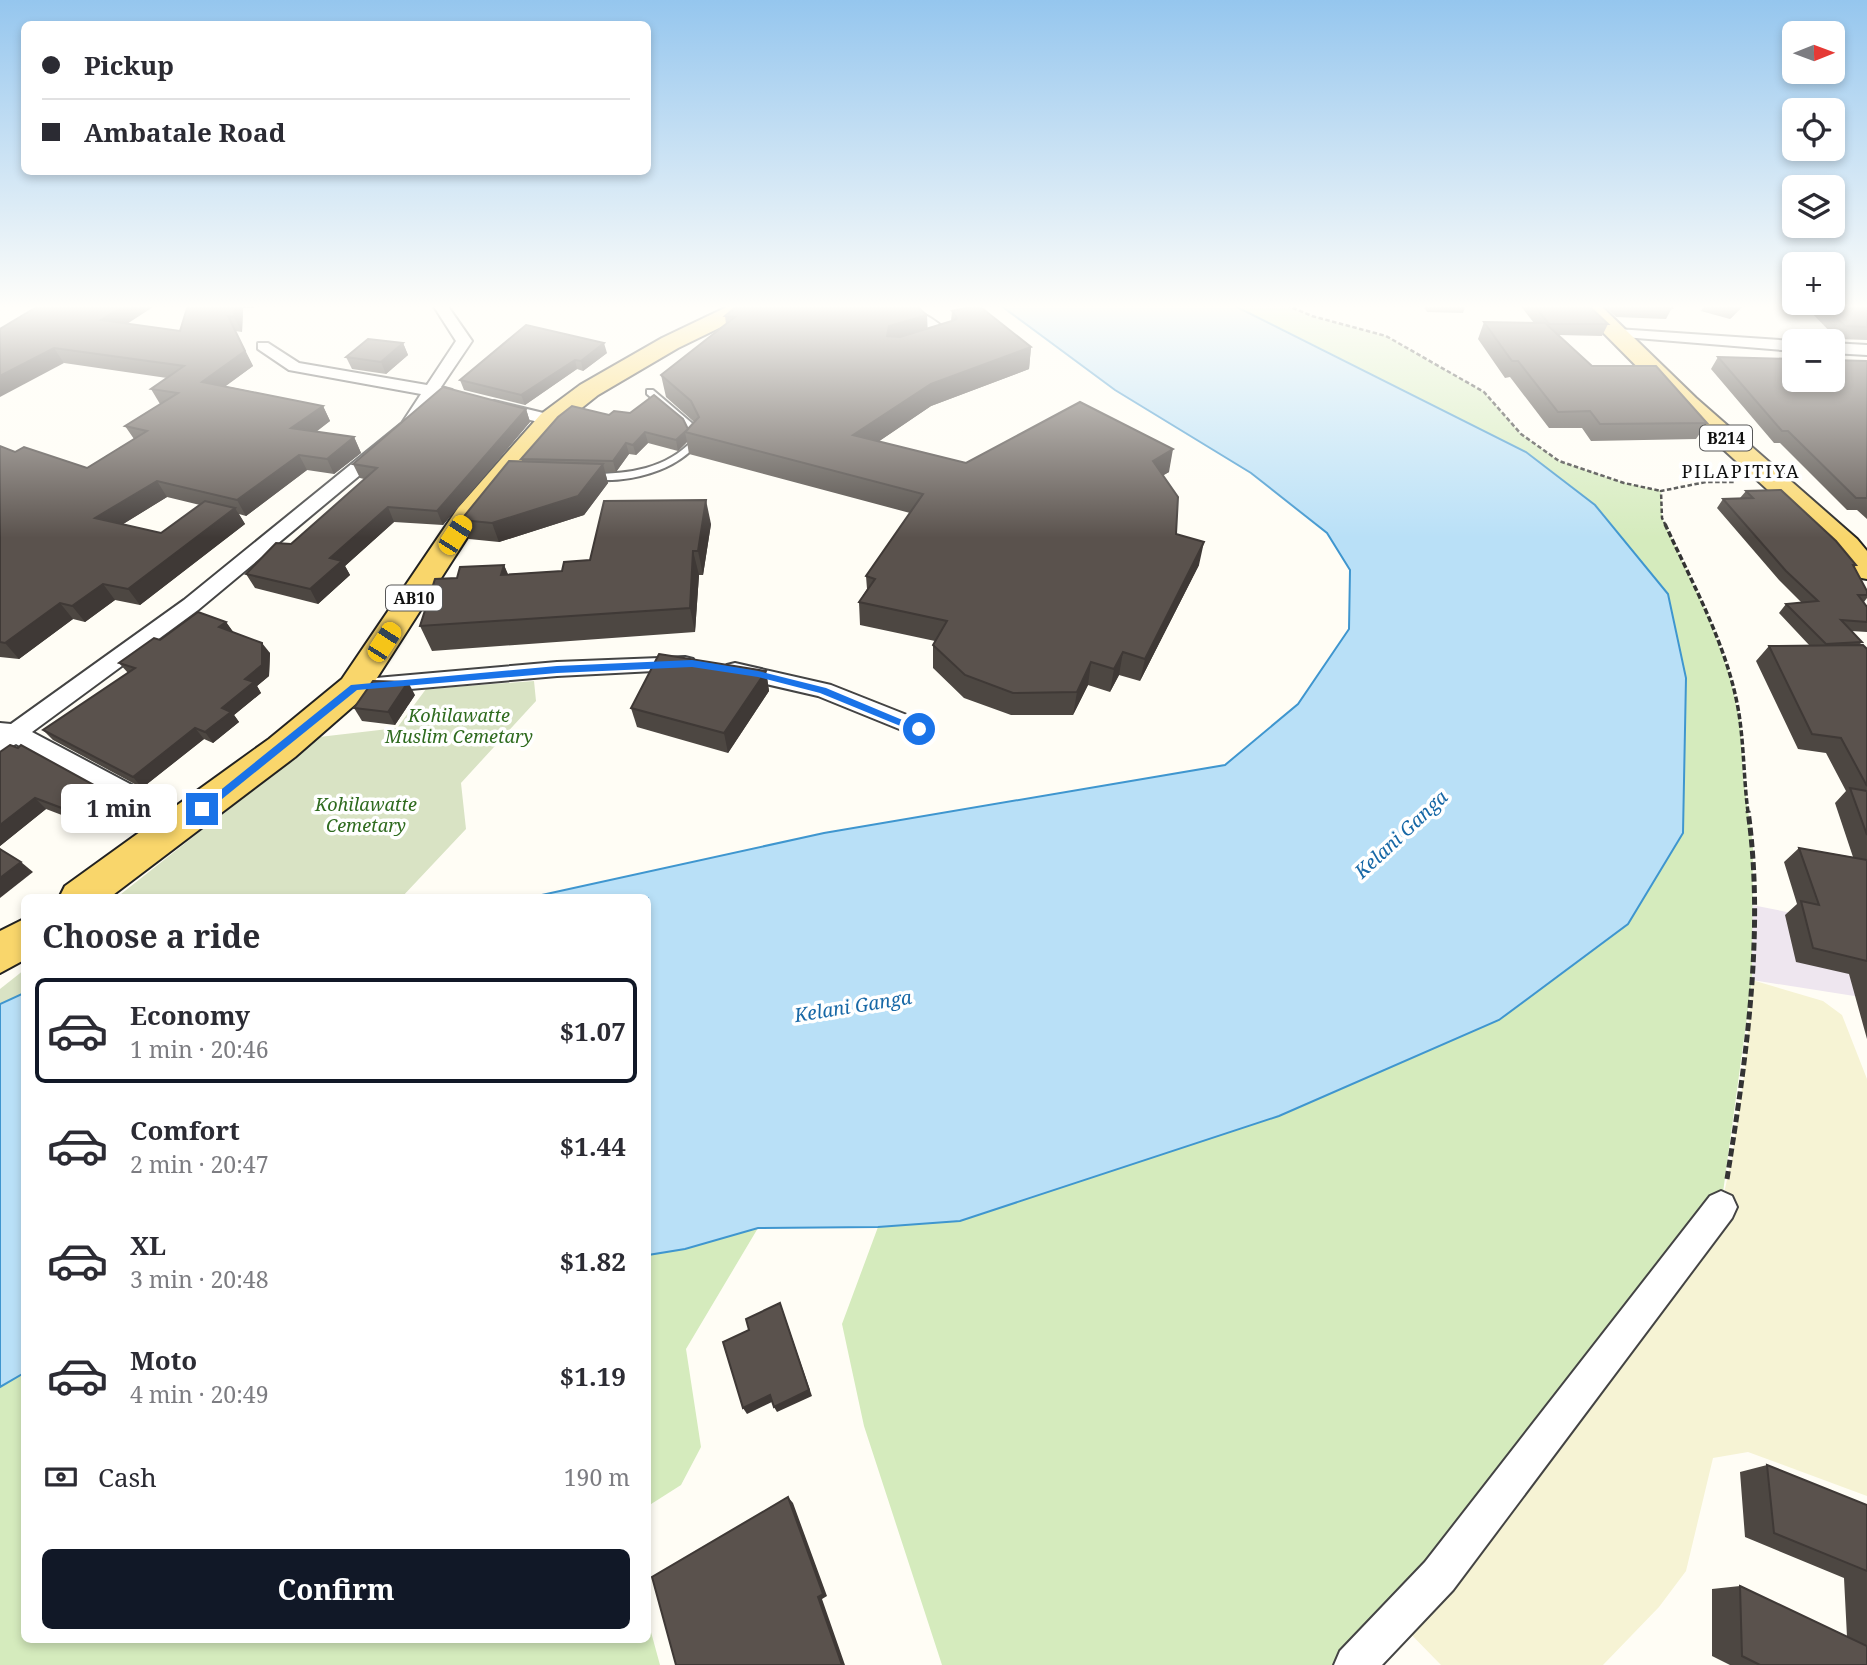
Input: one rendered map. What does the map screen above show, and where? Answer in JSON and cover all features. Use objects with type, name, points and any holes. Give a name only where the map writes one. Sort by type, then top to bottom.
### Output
[{"type":"main road","name":"AB10","points":[[85,894],[183,824],[354,687],[468,514],[509,475],[550,420],[602,383]]},
{"type":"main road","name":"B214","points":[[1667,383],[1846,545],[1867,570]]},
{"type":"main road","points":[[0,955],[21,939]]},
{"type":"street","points":[[392,383],[432,389],[550,420]]},
{"type":"street","points":[[183,824],[5,736],[191,605],[408,426],[436,383]]},
{"type":"street","points":[[354,687],[557,669],[712,667],[823,690],[919,729]]},
{"type":"street","points":[[1354,1665],[1439,1576],[1721,1207]]},
{"type":"lane","points":[[581,477],[621,478],[668,462],[692,448],[697,440],[691,427],[650,392]]},
{"type":"path","points":[[1468,383],[1484,392],[1537,448],[1559,461],[1624,483],[1661,491],[1706,482],[1740,482]]},
{"type":"path","points":[[1661,491],[1662,518],[1708,616],[1729,673],[1740,720],[1743,776],[1753,845],[1752,980],[1745,1068],[1732,1157],[1721,1207]]},
{"type":"shaded area","points":[[1752,905],[1867,928],[1867,998],[1752,980]]},
{"type":"shaded area","points":[[1752,980],[1823,1001],[1842,1015],[1867,1079],[1867,1496],[1748,1452],[1713,1458],[1686,1571],[1659,1607],[1603,1665],[1441,1665],[1397,1620],[1721,1207],[1732,1157],[1745,1068]]},
{"type":"green space","points":[[1388,383],[1468,383],[1484,392],[1521,434],[1559,461],[1624,483],[1661,491],[1662,518],[1708,616],[1729,673],[1740,720],[1743,776],[1753,845],[1752,980],[1721,1207],[1354,1665],[942,1665],[864,1426],[842,1324],[878,1227],[960,1221],[1279,1116],[1499,1020],[1668,595],[1595,505],[1526,452]]},
{"type":"green space","name":"Kohilawatte Cemetary","points":[[534,681],[536,701],[461,783],[466,829],[405,894],[121,894],[319,737],[397,728],[426,689]]},
{"type":"green space","points":[[21,972],[21,997],[0,1006],[0,989]]},
{"type":"green space","points":[[758,1228],[686,1349],[701,1447],[681,1485],[651,1504],[651,1255],[685,1249]]},
{"type":"green space","points":[[21,1375],[21,1643],[651,1643],[651,1632],[660,1665],[0,1665],[0,1387]]},
{"type":"water","name":"Kelani Ganga","points":[[1105,383],[1388,383],[1526,452],[1595,505],[1668,594],[1686,678],[1683,833],[1628,924],[1499,1020],[1279,1116],[960,1221],[878,1227],[758,1228],[685,1249],[651,1255],[651,894],[546,894],[824,833],[1225,765],[1298,704],[1349,629],[1350,570],[1327,533],[1251,473]]},
{"type":"water","points":[[21,994],[21,1375],[0,1387],[0,1004]]},
{"type":"building","points":[[160,383],[206,383],[323,406],[291,428],[354,437],[327,459],[299,455],[237,500],[157,481],[95,518],[161,533],[205,501],[235,508],[128,589],[103,584],[72,606],[60,603],[5,643],[0,642],[0,446],[15,452],[24,447],[87,468],[147,431],[125,426],[178,393],[151,389]]},
{"type":"building","points":[[471,383],[540,383],[521,395]]},
{"type":"building","points":[[670,383],[935,383],[853,435],[966,463],[1080,402],[1173,449],[1153,461],[1178,497],[1176,534],[1204,542],[1145,659],[1123,652],[1114,669],[1091,662],[1077,692],[1013,693],[965,675],[933,645],[947,621],[859,602],[875,579],[866,576],[923,494],[685,432],[699,417],[691,401]]},
{"type":"building","points":[[1535,383],[1671,383],[1707,423],[1600,424],[1590,411],[1558,412]]},
{"type":"building","points":[[1740,383],[1782,383],[1782,392],[1845,392],[1845,383],[1867,383],[1867,498],[1856,498],[1788,431],[1782,431]]},
{"type":"building","points":[[443,387],[526,409],[437,511],[388,507],[330,558],[342,561],[310,589],[246,574],[276,543],[291,544],[377,468],[353,464]]},
{"type":"building","points":[[654,395],[683,419],[688,429],[676,440],[645,432],[633,445],[626,443],[613,461],[521,459],[558,417],[572,406],[609,415],[614,411],[630,413]]},
{"type":"building","points":[[509,461],[603,464],[578,496],[492,523],[461,520]]},
{"type":"building","points":[[1781,490],[1836,541],[1856,565],[1853,565],[1867,591],[1867,595],[1858,595],[1867,607],[1867,622],[1841,620],[1862,642],[1826,644],[1786,604],[1818,601],[1786,571],[1723,499],[1753,498],[1746,491]]},
{"type":"building","points":[[706,500],[698,551],[693,551],[690,608],[420,626],[435,579],[457,578],[460,567],[504,565],[501,575],[562,571],[564,562],[590,560],[604,501]]},
{"type":"building","points":[[198,612],[226,622],[219,627],[262,643],[262,665],[245,679],[254,682],[222,708],[231,712],[205,732],[195,728],[133,777],[43,730],[135,668],[119,663],[154,638],[160,640]]},
{"type":"building","points":[[1863,645],[1867,649],[1867,786],[1841,738],[1812,734],[1769,646]]},
{"type":"building","points":[[659,654],[766,671],[724,733],[631,708]]},
{"type":"building","points":[[373,681],[408,682],[388,712],[354,708]]},
{"type":"building","points":[[10,745],[18,748],[21,745],[123,801],[99,822],[35,798],[0,825],[0,752]]},
{"type":"building","points":[[1850,788],[1867,791],[1867,835]]},
{"type":"building","points":[[1799,848],[1867,860],[1867,961],[1813,948],[1801,901],[1819,905]]},
{"type":"building","points":[[0,849],[21,862],[0,878]]},
{"type":"building","points":[[780,1303],[809,1390],[774,1407],[770,1395],[743,1408],[723,1342],[749,1330],[746,1319]]},
{"type":"building","points":[[1767,1465],[1867,1505],[1867,1571],[1774,1533]]},
{"type":"building","points":[[788,1497],[823,1594],[818,1597],[842,1665],[676,1665],[652,1577]]},
{"type":"building","points":[[1740,1586],[1867,1646],[1867,1665],[1760,1665],[1742,1656]]},
{"type":"district","name":"PILAPITIYA","points":[[1741,472]]},
{"type":"route","points":[[202,809],[282,748],[354,687],[557,669],[692,663],[758,674],[823,690],[919,729]]},
{"type":"park label","name":"Kohilawatte Muslim Cemetary","points":[[459,726]]}]
